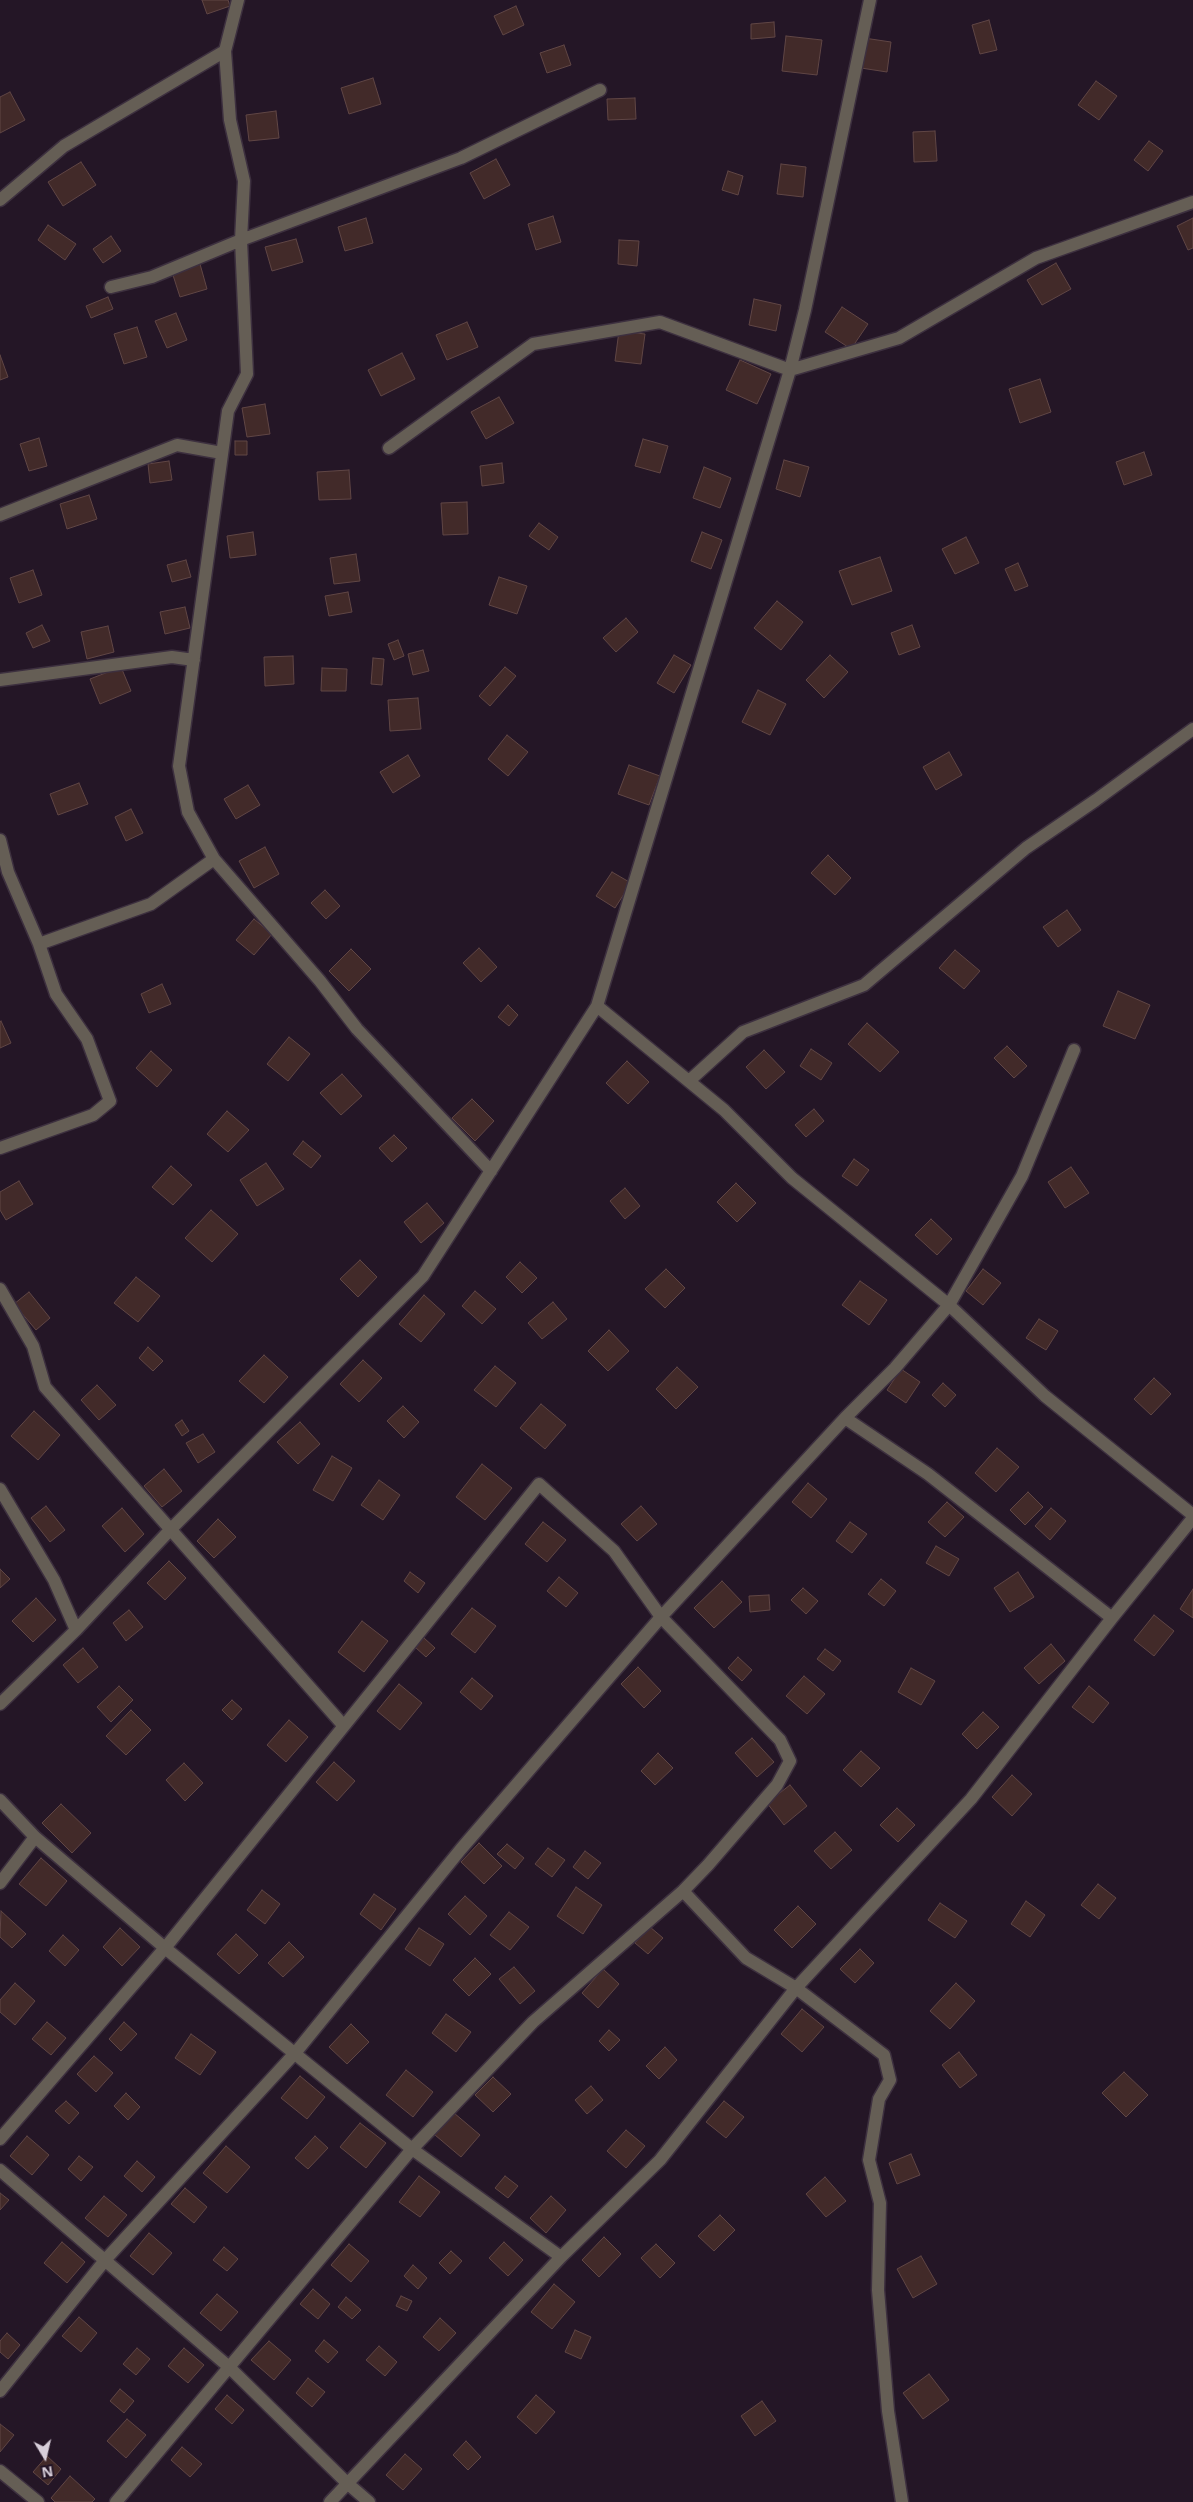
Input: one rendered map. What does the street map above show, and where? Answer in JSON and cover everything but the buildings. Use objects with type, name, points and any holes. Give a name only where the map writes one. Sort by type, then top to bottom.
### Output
[{"type":"street","points":[[238,0],[225,52],[230,120],[244,182],[241,240],[247,374],[228,411],[179,766],[188,812],[214,859],[320,981],[357,1029],[491,1171]]},
{"type":"street","points":[[0,1704],[76,1630],[170,1530],[423,1276],[597,1006],[790,370],[805,310],[870,0]]},
{"type":"street","points":[[0,200],[64,146],[225,52]]},
{"type":"street","points":[[111,287],[152,277],[241,240],[461,158],[600,90]]},
{"type":"street","points":[[389,448],[533,344],[660,322],[790,370],[899,338],[1036,258],[1193,202]]},
{"type":"street","points":[[0,515],[177,445],[222,453]]},
{"type":"street","points":[[0,680],[172,657],[194,660]]},
{"type":"street","points":[[689,1081],[743,1032],[864,985],[1026,848],[1096,800],[1193,729]]},
{"type":"street","points":[[0,840],[8,872],[39,944],[56,994],[87,1039],[110,1100],[93,1115],[0,1148]]},
{"type":"street","points":[[39,944],[150,904],[214,859]]},
{"type":"street","points":[[330,2502],[561,2257],[660,2160],[796,1988],[971,1799],[1193,1517],[1045,1396],[950,1305],[792,1178],[724,1110],[597,1006]]},
{"type":"street","points":[[0,2390],[106,2260],[296,2052],[462,1849],[661,1617],[845,1418],[895,1368],[950,1305],[1022,1176],[1074,1050]]},
{"type":"street","points":[[0,1289],[33,1346],[45,1387],[343,1725]]},
{"type":"street","points":[[845,1418],[928,1474],[1112,1618]]},
{"type":"street","points":[[0,2139],[165,1948],[539,1484],[614,1551],[661,1617],[780,1740],[790,1761],[777,1785],[708,1865],[683,1891],[533,2022],[412,2149],[116,2502]]},
{"type":"street","points":[[0,1489],[54,1580],[76,1630]]},
{"type":"street","points":[[0,1800],[35,1837],[165,1948],[296,2052],[412,2149],[561,2257]]},
{"type":"street","points":[[0,1882],[35,1837]]},
{"type":"street","points":[[683,1891],[746,1958],[796,1988],[884,2055],[890,2080],[879,2099],[869,2160],[880,2202],[878,2290],[888,2411],[902,2502]]},
{"type":"street","points":[[0,2170],[229,2367],[346,2484],[369,2502]]},
{"type":"street","points":[[0,2471],[38,2502]]}]
